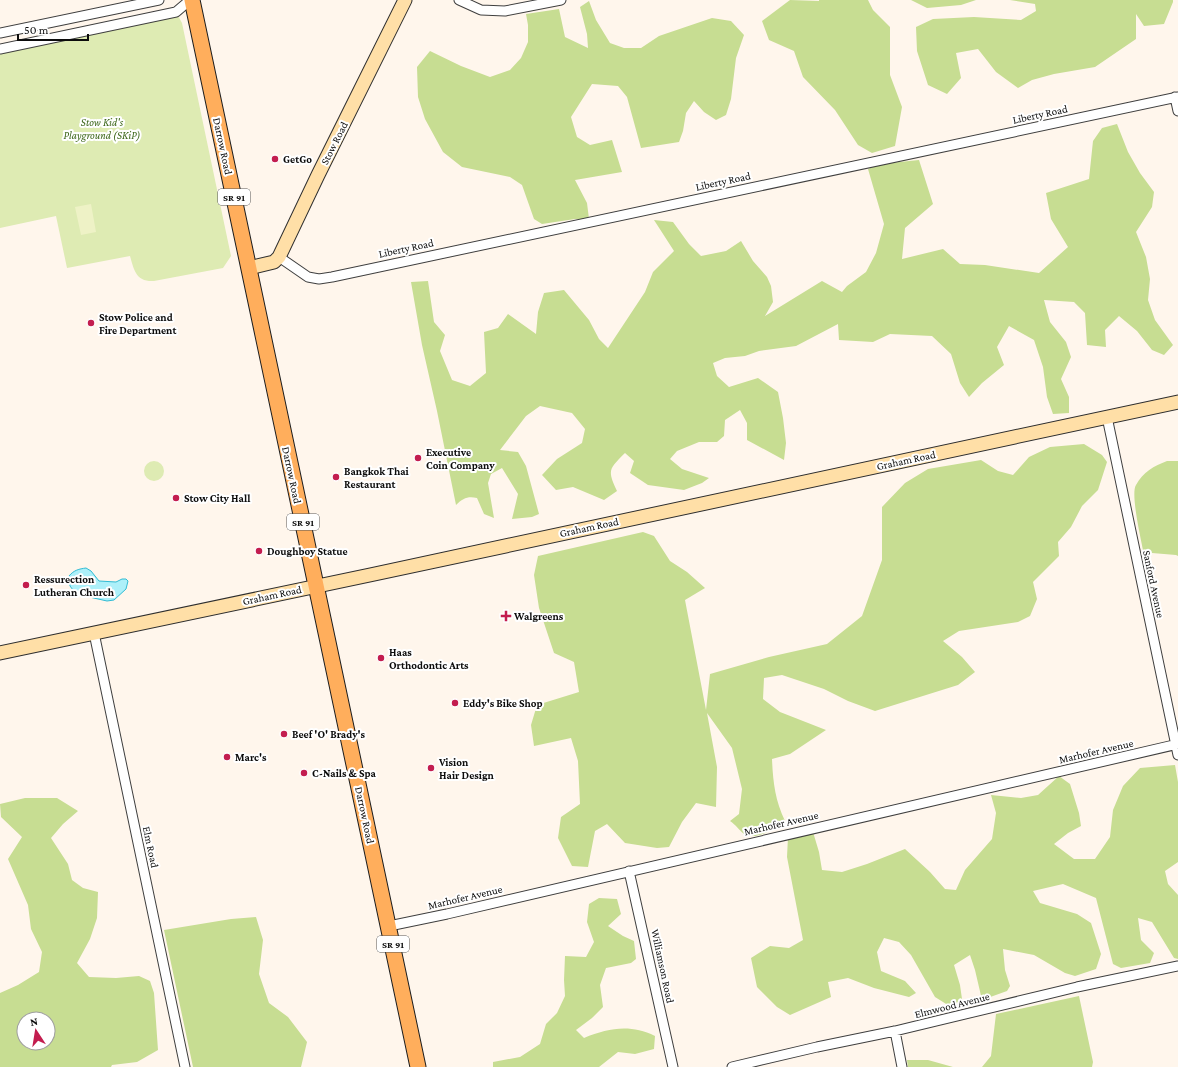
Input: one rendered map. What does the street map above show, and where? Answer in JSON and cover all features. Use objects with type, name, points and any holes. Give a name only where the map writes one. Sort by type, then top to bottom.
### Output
[{"type":"main road","name":"Darrow Road","points":[[191,0],[418,1067]]},
{"type":"main road","name":"Stow Road","points":[[279,257],[405,0]]},
{"type":"main road","points":[[249,268],[274,262],[279,257]]},
{"type":"main road","name":"Graham Road","points":[[0,653],[1178,402]]},
{"type":"street","points":[[0,33],[159,0]]},
{"type":"street","points":[[0,49],[176,12],[191,0]]},
{"type":"street","points":[[459,0],[481,10],[498,11],[513,10],[561,0]]},
{"type":"street","points":[[1176,97],[1178,112]]},
{"type":"street","name":"Liberty Road","points":[[279,257],[308,277],[319,279],[332,277],[1176,97]]},
{"type":"street","name":"Sanford Avenue","points":[[1107,417],[1178,755]]},
{"type":"street","name":"Elm Road","points":[[94,633],[185,1067]]},
{"type":"street","name":"Marhofer Avenue","points":[[389,926],[447,914],[1177,745]]},
{"type":"street","name":"Williamson Road","points":[[629,871],[674,1067]]},
{"type":"street","name":"Elmwood Avenue","points":[[732,1067],[894,1031],[1077,987],[1178,966]]},
{"type":"street","points":[[894,1031],[902,1067]]},
{"type":"green space","points":[[790,0],[868,0],[873,10],[890,27],[890,75],[902,107],[895,146],[872,153],[858,145],[835,110],[803,77],[794,51],[769,40],[762,21]]},
{"type":"green space","points":[[911,0],[976,0],[961,5],[927,8]]},
{"type":"green space","points":[[1010,0],[1173,0],[1173,2],[1164,24],[1144,26],[1136,14],[1136,39],[1095,67],[1054,74],[1032,80],[1018,88],[996,72],[978,49],[956,53],[961,78],[947,94],[928,85],[917,51],[916,27],[933,19],[974,17],[1021,20],[1036,11],[1035,4]]},
{"type":"green space","points":[[589,1],[596,20],[610,43],[624,48],[641,48],[659,36],[712,18],[731,21],[744,35],[736,58],[731,99],[726,115],[716,120],[704,112],[694,101],[686,113],[683,131],[679,142],[641,148],[627,97],[618,86],[592,84],[571,117],[577,137],[590,145],[612,140],[622,172],[575,180],[587,203],[589,219],[575,219],[542,224],[534,219],[522,185],[510,177],[462,167],[443,152],[425,119],[418,97],[417,67],[430,51],[461,66],[490,77],[510,70],[521,58],[528,42],[528,25],[526,14],[559,9],[565,37],[588,48],[587,34],[580,7]]},
{"type":"green space","name":"Stow Kid's Playground (SKiP)","points":[[176,12],[182,23],[231,256],[223,268],[148,281],[137,274],[130,256],[67,268],[56,216],[0,228],[0,49]]},
{"type":"green space","points":[[1117,124],[1128,152],[1140,173],[1154,192],[1152,207],[1136,232],[1146,257],[1150,279],[1148,300],[1155,320],[1173,345],[1164,355],[1152,350],[1137,331],[1119,316],[1105,330],[1106,347],[1087,345],[1085,313],[1074,302],[1044,300],[1050,322],[1066,342],[1071,357],[1061,379],[1069,397],[1069,413],[1053,414],[1047,397],[1043,367],[1034,340],[1009,326],[997,347],[1004,365],[982,383],[969,397],[960,383],[951,354],[932,336],[890,334],[873,342],[839,340],[838,324],[796,346],[759,351],[745,356],[725,358],[713,363],[717,376],[729,387],[758,378],[778,392],[786,443],[784,460],[747,440],[747,423],[740,410],[725,420],[724,436],[717,442],[699,442],[677,451],[670,459],[682,469],[709,478],[702,483],[684,490],[648,485],[630,473],[634,461],[625,453],[611,470],[612,478],[617,491],[604,500],[573,487],[556,490],[542,475],[557,459],[582,443],[585,429],[572,413],[540,406],[526,416],[500,450],[518,452],[526,466],[539,514],[532,517],[512,519],[518,494],[502,468],[491,474],[488,483],[494,518],[484,514],[477,498],[466,498],[456,505],[422,345],[411,282],[428,281],[434,322],[445,335],[440,351],[452,380],[470,386],[486,373],[484,332],[498,328],[508,314],[536,334],[538,312],[544,293],[564,290],[589,320],[599,339],[608,348],[645,292],[653,272],[674,251],[654,220],[673,222],[689,244],[701,256],[726,251],[741,241],[753,261],[767,277],[771,286],[773,302],[765,316],[822,281],[842,292],[847,286],[866,272],[876,253],[884,224],[868,169],[880,164],[919,160],[933,204],[905,228],[902,259],[943,249],[960,264],[985,265],[1039,273],[1068,247],[1051,219],[1046,193],[1089,179],[1093,141],[1102,128]]},
{"type":"green space","points":[[91,204],[96,232],[81,235],[75,207]]},
{"type":"green space","points":[[1084,444],[1102,455],[1107,462],[1098,490],[1082,506],[1071,527],[1058,542],[1059,556],[1033,582],[1037,599],[1030,616],[1018,622],[959,631],[943,641],[962,657],[975,672],[958,685],[875,711],[848,701],[824,689],[782,675],[764,678],[763,699],[780,712],[826,730],[790,754],[772,759],[775,791],[785,821],[766,833],[749,836],[744,834],[730,821],[739,814],[742,789],[732,748],[707,713],[717,767],[716,807],[696,803],[682,822],[669,847],[657,848],[625,843],[607,824],[595,831],[588,867],[572,866],[558,838],[561,817],[580,804],[578,761],[571,738],[534,746],[531,725],[537,705],[579,692],[574,662],[554,653],[539,608],[534,575],[538,556],[643,532],[654,536],[670,561],[687,572],[705,588],[685,600],[706,710],[710,674],[769,657],[827,644],[862,616],[882,560],[882,507],[905,483],[928,469],[981,460],[998,471],[1013,475],[1029,457],[1050,447]]},
{"type":"green space","points":[[150,461],[158,461],[164,467],[164,475],[158,481],[150,481],[144,475],[144,467]]},
{"type":"green space","points":[[1167,461],[1178,461],[1178,556],[1152,553],[1144,555],[1135,508],[1134,498],[1136,485],[1145,473],[1153,467]]},
{"type":"green space","points":[[1175,765],[1178,782],[1178,862],[1165,871],[1168,884],[1178,895],[1178,959],[1174,958],[1152,922],[1138,918],[1141,940],[1154,953],[1150,963],[1121,968],[1113,964],[1096,898],[1063,884],[1033,891],[1040,903],[1077,914],[1091,923],[1101,954],[1096,969],[1075,976],[1065,973],[1034,955],[1003,949],[1005,970],[1010,986],[1007,991],[982,1000],[970,955],[954,965],[960,985],[962,999],[951,1007],[935,997],[911,955],[899,942],[884,938],[877,952],[881,971],[905,981],[916,993],[909,997],[874,988],[848,978],[828,982],[831,997],[790,1015],[777,1007],[757,987],[751,958],[770,946],[789,948],[803,940],[787,857],[788,837],[813,832],[819,852],[822,870],[842,872],[905,849],[930,872],[945,889],[956,890],[965,870],[992,839],[996,813],[991,795],[1021,798],[1038,795],[1059,776],[1070,784],[1079,813],[1081,826],[1068,833],[1054,844],[1074,859],[1095,859],[1110,837],[1113,810],[1123,786],[1140,768]]},
{"type":"green space","points":[[25,798],[57,798],[78,811],[63,824],[51,838],[68,864],[72,880],[83,888],[98,892],[97,918],[90,939],[77,963],[89,977],[116,978],[139,976],[150,981],[154,993],[158,1050],[137,1062],[112,1065],[111,1067],[0,1067],[0,993],[18,985],[39,972],[42,952],[31,929],[28,905],[8,859],[22,837],[1,817],[0,804]]},
{"type":"green space","points":[[599,898],[617,899],[621,914],[608,926],[634,941],[636,959],[631,963],[606,968],[600,985],[603,1007],[592,1018],[576,1030],[584,1038],[602,1032],[620,1029],[646,1032],[655,1036],[654,1049],[635,1054],[618,1052],[599,1067],[493,1067],[493,1062],[520,1057],[540,1044],[546,1024],[557,1013],[565,996],[565,956],[586,957],[594,942],[587,922],[589,904]]},
{"type":"green space","points":[[256,917],[263,940],[259,974],[269,1003],[288,1017],[307,1042],[301,1067],[193,1067],[164,930],[231,919]]},
{"type":"green space","points":[[1079,996],[1093,1062],[1092,1067],[982,1067],[991,1056],[996,1014]]},
{"type":"green space","points":[[907,1060],[928,1060],[953,1067],[908,1067]]},
{"type":"water","points":[[86,568],[91,571],[99,581],[116,582],[126,579],[128,581],[126,589],[114,600],[107,601],[76,594],[70,586],[69,576],[77,570]]},
{"type":"place","name":"GetGo","points":[[275,159]]},
{"type":"place","name":"Stow Police and Fire Department","points":[[91,323]]},
{"type":"place","name":"Executive Coin Company","points":[[418,458]]},
{"type":"place","name":"Bangkok Thai Restaurant","points":[[336,477]]},
{"type":"place","name":"Stow City Hall","points":[[176,498]]},
{"type":"place","name":"Doughboy Statue","points":[[259,551]]},
{"type":"place","name":"Ressurection Lutheran Church","points":[[26,585]]},
{"type":"place","name":"Walgreens","points":[[506,616]]},
{"type":"place","name":"Haas Orthodontic Arts","points":[[381,658]]},
{"type":"place","name":"Eddy's Bike Shop","points":[[455,703]]},
{"type":"place","name":"Beef 'O' Brady's","points":[[284,734]]},
{"type":"place","name":"Marc's","points":[[227,757]]},
{"type":"place","name":"Vision Hair Design","points":[[431,768]]},
{"type":"place","name":"C-Nails & Spa","points":[[304,773]]}]
